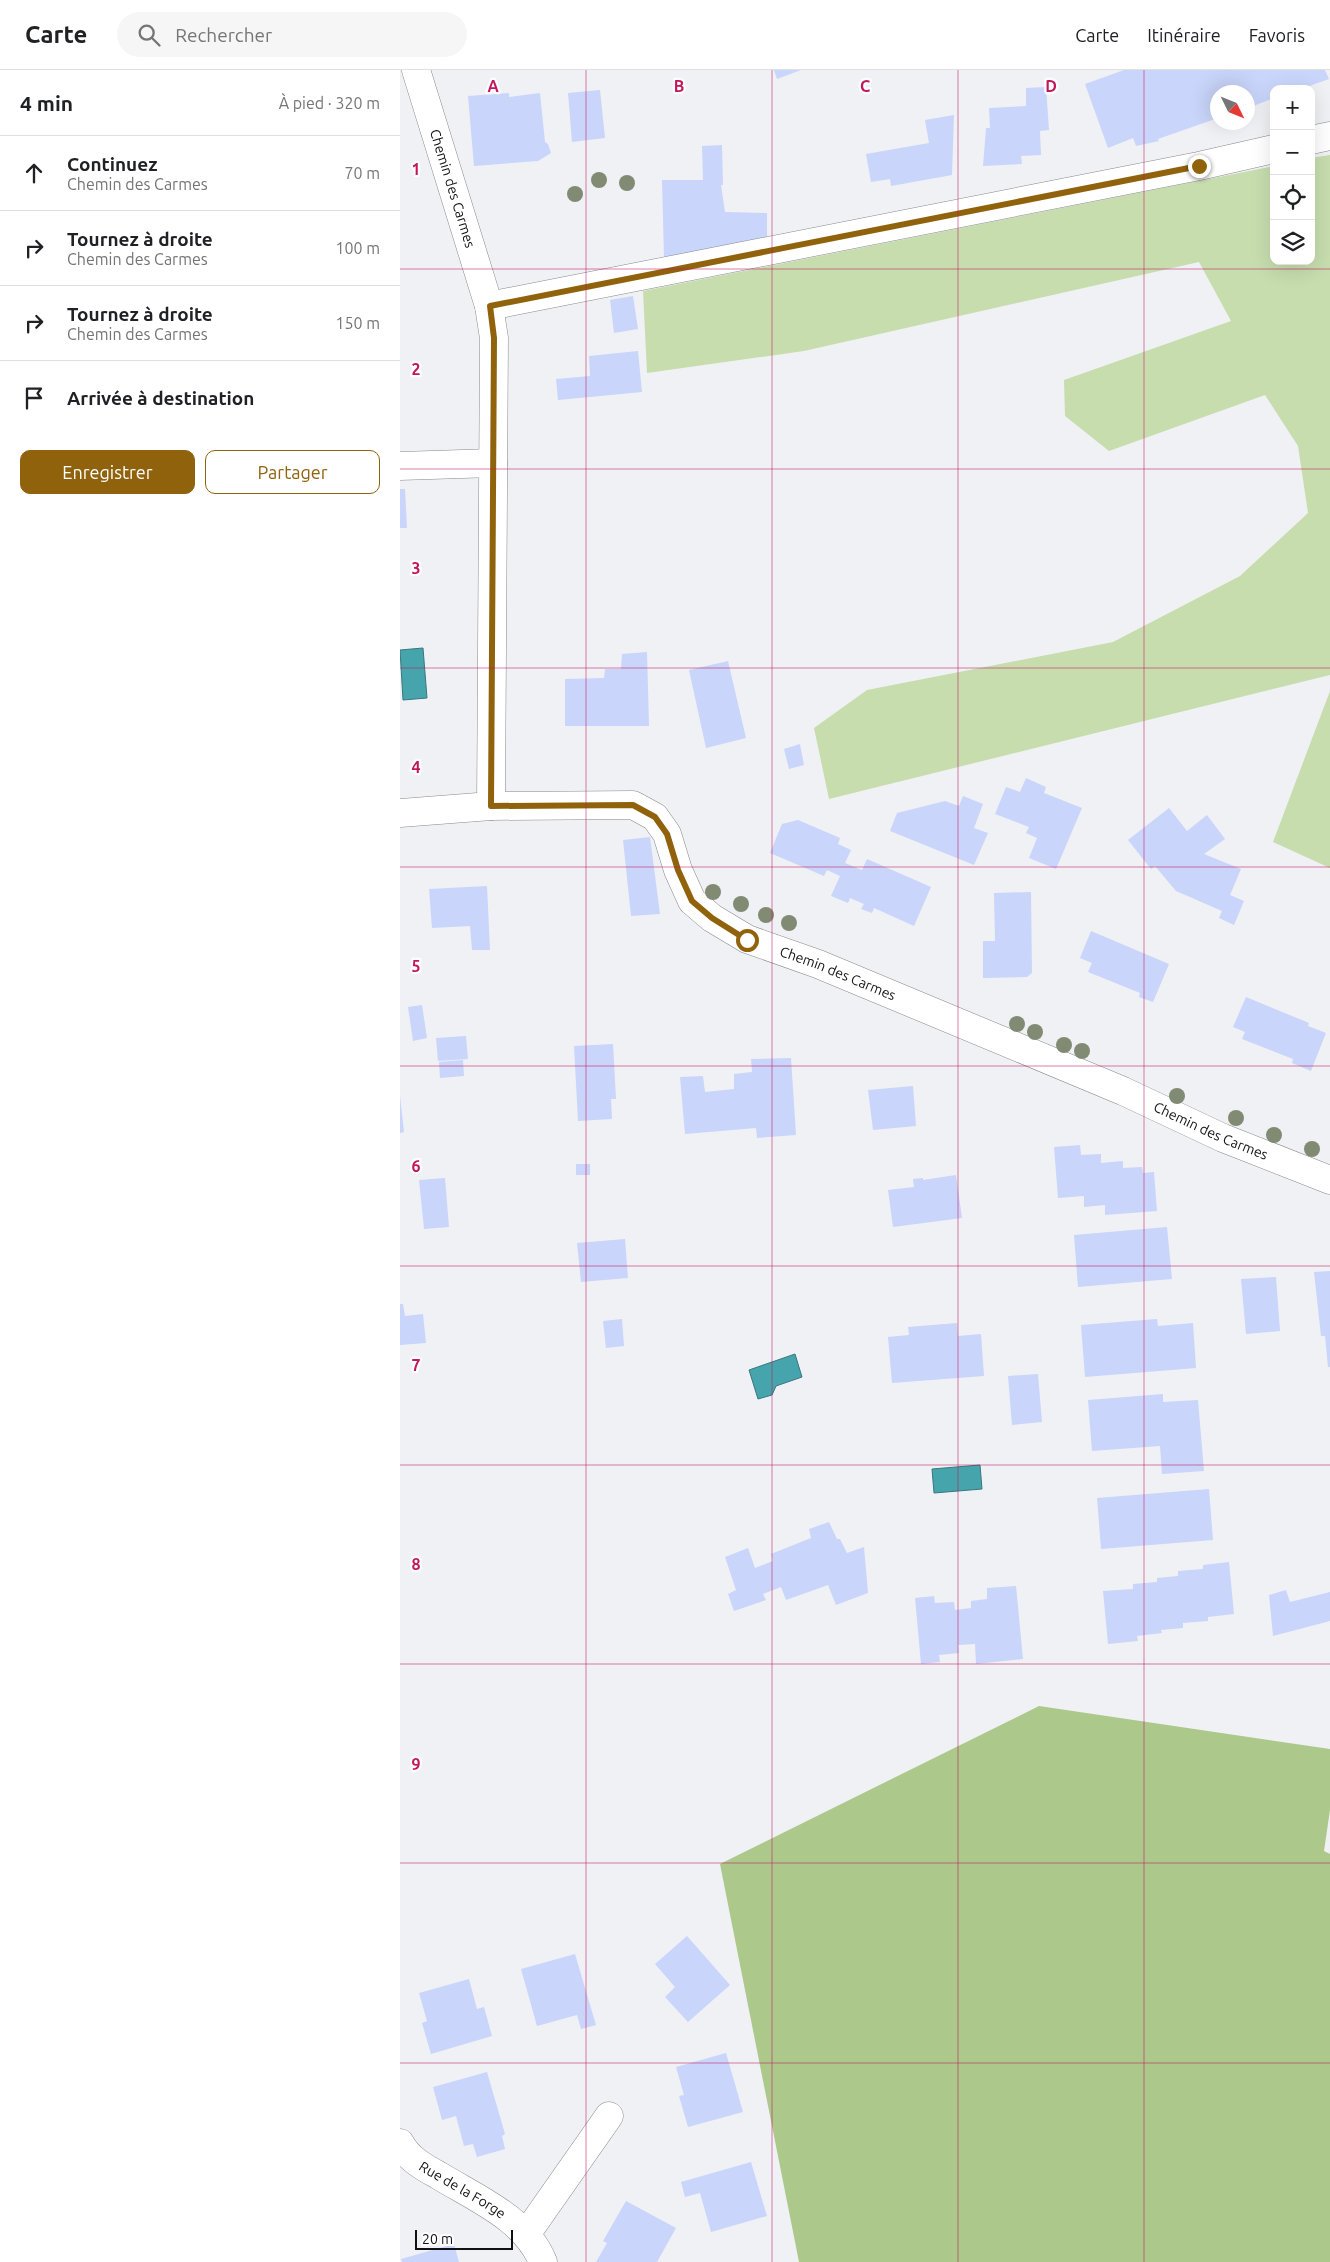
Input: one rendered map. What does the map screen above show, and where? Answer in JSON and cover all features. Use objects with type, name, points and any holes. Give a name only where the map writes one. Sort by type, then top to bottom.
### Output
[{"type":"street","name":"Chemin des Carmes","points":[[412,80],[490,306],[494,338],[491,806],[633,805],[655,817],[667,834],[678,870],[692,901],[712,918],[747,940],[818,964],[1123,1091],[1223,1138],[1330,1180]]},
{"type":"street","points":[[1315,139],[1330,136]]},
{"type":"street","points":[[490,306],[1180,170],[1270,150]]},
{"type":"street","points":[[400,466],[492,463]]},
{"type":"street","points":[[400,813],[491,806]]},
{"type":"street","points":[[527,2233],[609,2116]]},
{"type":"street","name":"Rue de la Forge","points":[[400,2143],[405,2153],[424,2167],[506,2216],[527,2233],[544,2262]]},
{"type":"green space","points":[[1330,155],[1330,675],[829,799],[814,728],[867,690],[1113,642],[1240,576],[1308,513],[1298,446],[1265,395],[1109,451],[1065,416],[1064,380],[1231,321],[1199,262],[804,351],[647,373],[643,291],[1270,167],[1270,265],[1315,265],[1315,157]]},
{"type":"green space","points":[[1330,691],[1330,868],[1273,842]]},
{"type":"green space","points":[[1039,1706],[1330,1749],[1330,1810],[1324,1851],[1330,1854],[1330,2262],[799,2262],[720,1864]]},
{"type":"water","points":[[423,648],[427,698],[403,700],[400,650]]},
{"type":"water","points":[[795,1354],[802,1377],[776,1386],[772,1395],[758,1399],[749,1370]]},
{"type":"water","points":[[980,1465],[982,1489],[934,1493],[932,1469]]},
{"type":"building","points":[[774,70],[801,70],[777,79]]},
{"type":"building","points":[[1124,70],[1325,70],[1329,79],[1312,85],[1270,85],[1270,100],[1255,105],[1255,85],[1210,85],[1210,121],[1158,139],[1159,141],[1136,146],[1133,138],[1108,148],[1085,84]]},
{"type":"building","points":[[1046,87],[1049,130],[1040,131],[1041,155],[1021,156],[1022,164],[983,166],[986,128],[990,128],[989,108],[1026,106],[1026,88]]},
{"type":"building","points":[[600,90],[605,138],[572,142],[568,93]]},
{"type":"building","points":[[509,93],[509,97],[540,93],[545,142],[548,144],[551,153],[538,161],[474,166],[468,96]]},
{"type":"building","points":[[954,115],[952,175],[891,186],[890,179],[871,182],[866,154],[929,143],[925,120]]},
{"type":"building","points":[[722,145],[723,185],[721,185],[725,212],[767,213],[767,242],[664,257],[662,180],[703,180],[702,146]]},
{"type":"building","points":[[633,296],[638,329],[614,333],[610,300]]},
{"type":"building","points":[[638,351],[642,392],[558,400],[556,379],[590,376],[589,356]]},
{"type":"building","points":[[400,489],[405,489],[407,528],[400,528]]},
{"type":"building","points":[[647,652],[649,726],[565,726],[565,679],[604,678],[605,669],[621,669],[622,654]]},
{"type":"building","points":[[728,661],[746,738],[706,748],[689,670]]},
{"type":"building","points":[[800,744],[804,765],[789,769],[784,749]]},
{"type":"building","points":[[1026,778],[1046,787],[1044,793],[1082,808],[1056,869],[1029,858],[1037,838],[1026,833],[1029,827],[995,814],[1006,787],[1020,792]]},
{"type":"building","points":[[963,796],[983,804],[974,828],[988,833],[974,865],[890,831],[897,813],[945,801],[959,806]]},
{"type":"building","points":[[1169,808],[1187,831],[1207,815],[1225,839],[1204,854],[1241,869],[1230,895],[1244,901],[1234,925],[1219,918],[1222,911],[1176,891],[1155,866],[1151,869],[1128,840]]},
{"type":"building","points":[[798,820],[840,838],[838,844],[851,850],[845,863],[862,870],[867,859],[931,887],[914,926],[874,908],[872,913],[861,909],[864,904],[850,898],[848,903],[831,896],[840,876],[827,870],[824,876],[770,853],[782,824]]},
{"type":"building","points":[[650,837],[660,914],[631,916],[623,840]]},
{"type":"building","points":[[487,886],[490,950],[472,950],[470,926],[432,928],[429,889]]},
{"type":"building","points":[[1031,892],[1032,973],[1027,977],[983,978],[983,941],[995,941],[994,893]]},
{"type":"building","points":[[1091,931],[1169,964],[1153,1002],[1139,997],[1140,993],[1088,972],[1092,963],[1080,958]]},
{"type":"building","points":[[1246,997],[1309,1023],[1308,1026],[1326,1033],[1311,1071],[1292,1063],[1293,1059],[1242,1039],[1245,1032],[1233,1027]]},
{"type":"building","points":[[422,1005],[427,1038],[413,1041],[408,1007]]},
{"type":"building","points":[[466,1036],[468,1059],[438,1061],[436,1038]]},
{"type":"building","points":[[613,1044],[616,1099],[611,1099],[612,1119],[578,1121],[574,1046]]},
{"type":"building","points":[[791,1058],[796,1135],[757,1138],[756,1128],[685,1134],[680,1077],[703,1076],[705,1092],[734,1089],[734,1074],[752,1072],[751,1059]]},
{"type":"building","points":[[463,1060],[464,1076],[440,1078],[439,1062]]},
{"type":"building","points":[[913,1086],[916,1126],[873,1130],[868,1090]]},
{"type":"building","points":[[400,1096],[404,1132],[400,1133]]},
{"type":"building","points":[[1080,1145],[1081,1155],[1101,1154],[1101,1163],[1123,1161],[1123,1168],[1142,1167],[1143,1173],[1154,1172],[1157,1211],[1105,1215],[1105,1205],[1084,1207],[1084,1196],[1058,1198],[1054,1147]]},
{"type":"building","points":[[576,1164],[590,1164],[590,1175],[576,1175]]},
{"type":"building","points":[[956,1175],[962,1218],[893,1227],[888,1190],[914,1187],[913,1179],[923,1178],[923,1180]]},
{"type":"building","points":[[445,1178],[449,1227],[424,1229],[419,1180]]},
{"type":"building","points":[[1167,1227],[1172,1279],[1078,1287],[1074,1235]]},
{"type":"building","points":[[625,1239],[628,1278],[581,1282],[577,1243]]},
{"type":"building","points":[[1330,1271],[1330,1367],[1328,1367],[1325,1336],[1321,1336],[1314,1272]]},
{"type":"building","points":[[1276,1277],[1280,1331],[1246,1334],[1241,1279]]},
{"type":"building","points":[[400,1304],[403,1304],[405,1316],[423,1314],[426,1343],[400,1345]]},
{"type":"building","points":[[622,1319],[624,1346],[606,1348],[603,1321]]},
{"type":"building","points":[[1157,1319],[1158,1326],[1193,1323],[1196,1368],[1085,1377],[1081,1325]]},
{"type":"building","points":[[957,1323],[958,1336],[981,1334],[984,1376],[892,1383],[888,1337],[909,1335],[908,1327]]},
{"type":"building","points":[[1038,1374],[1042,1422],[1012,1425],[1008,1376]]},
{"type":"building","points":[[1163,1394],[1163,1402],[1198,1400],[1204,1471],[1162,1474],[1160,1446],[1092,1451],[1088,1400]]},
{"type":"building","points":[[1209,1489],[1213,1540],[1101,1549],[1097,1498]]},
{"type":"building","points":[[829,1522],[837,1539],[840,1539],[847,1553],[864,1547],[868,1593],[836,1605],[828,1585],[786,1600],[781,1587],[763,1594],[766,1600],[734,1611],[728,1594],[736,1590],[725,1557],[748,1548],[755,1568],[773,1561],[771,1554],[811,1538],[809,1529]]},
{"type":"building","points":[[1229,1562],[1234,1614],[1208,1617],[1208,1621],[1183,1623],[1183,1628],[1161,1630],[1162,1633],[1137,1636],[1138,1641],[1108,1644],[1103,1591],[1133,1589],[1133,1584],[1157,1582],[1157,1578],[1178,1576],[1178,1571],[1203,1569],[1203,1565]]},
{"type":"building","points":[[1016,1586],[1023,1659],[976,1664],[975,1644],[958,1645],[959,1653],[939,1655],[940,1662],[921,1664],[915,1598],[934,1596],[935,1603],[954,1602],[955,1610],[971,1608],[971,1601],[987,1599],[987,1588]]},
{"type":"building","points":[[1286,1590],[1290,1602],[1330,1592],[1330,1621],[1273,1636],[1269,1595]]},
{"type":"building","points":[[687,1936],[730,1985],[688,2022],[665,1997],[675,1987],[655,1964]]},
{"type":"building","points":[[575,1954],[596,2025],[581,2029],[577,2015],[537,2026],[521,1969]]},
{"type":"building","points":[[469,1979],[477,2009],[484,2007],[492,2036],[431,2054],[422,2023],[427,2021],[419,1993]]},
{"type":"building","points":[[726,2053],[743,2112],[688,2127],[679,2096],[684,2095],[676,2067]]},
{"type":"building","points":[[487,2072],[505,2134],[502,2136],[505,2149],[477,2157],[473,2144],[464,2146],[456,2116],[442,2120],[433,2087]]},
{"type":"building","points":[[751,2162],[767,2216],[711,2232],[700,2193],[685,2197],[681,2182]]},
{"type":"building","points":[[626,2201],[676,2228],[657,2262],[596,2262],[607,2243],[603,2241]]},
{"type":"building","points":[[454,2244],[459,2262],[402,2262],[401,2259]]},
{"type":"route","points":[[747,940],[712,918],[692,901],[678,870],[667,834],[655,817],[633,805],[491,806],[494,338],[490,306],[1199,166]]}]
